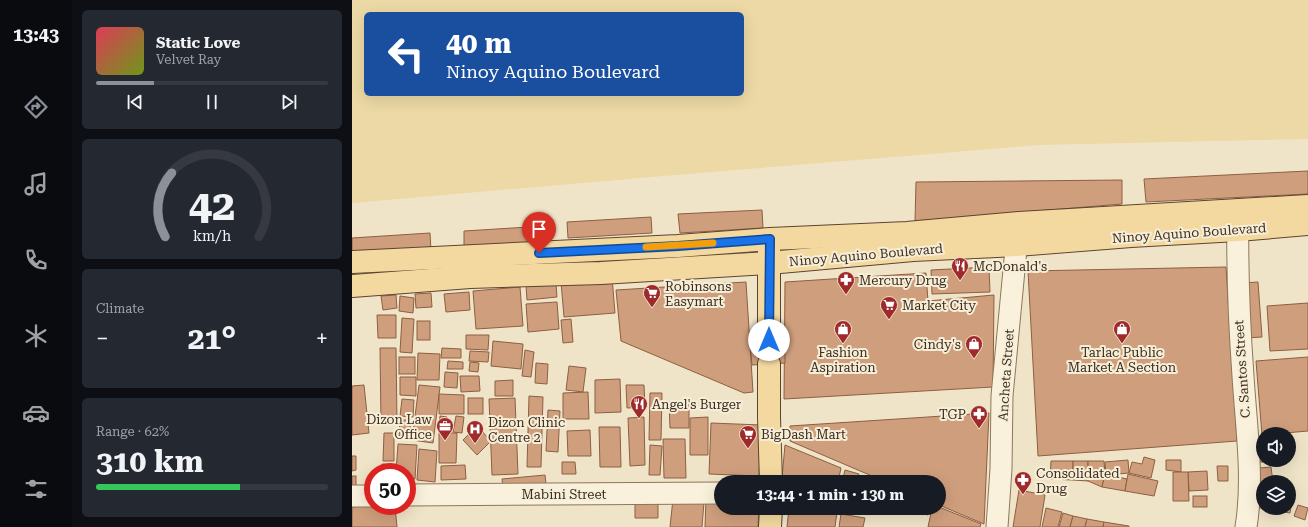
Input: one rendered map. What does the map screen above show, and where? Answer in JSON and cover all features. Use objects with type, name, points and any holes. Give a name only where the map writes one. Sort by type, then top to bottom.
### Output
[{"type":"main road","name":"Ninoy Aquino Boulevard","points":[[352,286],[470,277],[601,273],[769,264],[913,250],[1018,245],[1130,236],[1238,220],[1308,206]]},
{"type":"main road","name":"Ninoy Aquino Boulevard","points":[[352,262],[907,233],[1019,223],[1238,220],[1308,224]]},
{"type":"main road","points":[[769,340],[770,239]]},
{"type":"main road","points":[[769,364],[768,417],[770,475]]},
{"type":"main road","points":[[770,515],[770,527]]},
{"type":"street","name":"C. Santos Street","points":[[1238,220],[1238,312],[1248,452],[1249,490],[1246,527]]},
{"type":"street","name":"Ancheta Street","points":[[997,527],[1001,469],[1002,396],[1019,223]]},
{"type":"street","name":"Mabini Street","points":[[416,496],[714,493]]},
{"type":"street","points":[[352,496],[364,496]]},
{"type":"sand","points":[[352,0],[1308,0],[1308,139],[1038,145],[352,203]]},
{"type":"building","points":[[1308,171],[1308,194],[1146,202],[1144,179]]},
{"type":"building","points":[[1122,180],[1122,204],[915,221],[916,182]]},
{"type":"building","points":[[762,210],[763,228],[680,233],[678,214]]},
{"type":"building","points":[[651,217],[652,233],[568,238],[567,222]]},
{"type":"building","points":[[545,226],[546,243],[464,247],[464,231]]},
{"type":"building","points":[[430,233],[431,250],[352,254],[352,238]]},
{"type":"building","name":"McDonald's","points":[[989,267],[990,292],[932,294],[931,270]]},
{"type":"building","name":"Tarlac Public Market A Section","points":[[1226,267],[1237,441],[1038,456],[1028,271]]},
{"type":"building","name":"Market City","points":[[926,273],[928,301],[994,295],[993,387],[784,399],[785,282]]},
{"type":"building","points":[[612,277],[615,313],[564,317],[561,282]]},
{"type":"building","points":[[746,282],[753,392],[744,393],[621,341],[616,290]]},
{"type":"building","points":[[1258,282],[1262,337],[1246,338],[1242,283]]},
{"type":"building","points":[[556,284],[557,297],[527,300],[526,286]]},
{"type":"building","points":[[520,287],[523,326],[476,329],[473,291]]},
{"type":"building","points":[[469,292],[470,310],[446,312],[444,294]]},
{"type":"building","points":[[431,293],[432,307],[416,308],[415,294]]},
{"type":"building","points":[[396,295],[397,308],[383,310],[381,296]]},
{"type":"building","points":[[400,296],[414,298],[413,313],[399,311]]},
{"type":"building","points":[[557,302],[559,329],[528,332],[526,304]]},
{"type":"building","points":[[1308,303],[1308,349],[1270,351],[1267,306]]},
{"type":"building","points":[[377,315],[396,315],[396,338],[378,338]]},
{"type":"building","points":[[402,318],[414,319],[412,353],[400,352]]},
{"type":"building","points":[[571,319],[573,342],[563,343],[561,320]]},
{"type":"building","points":[[417,321],[430,321],[430,340],[417,340]]},
{"type":"building","points":[[466,335],[489,335],[488,350],[466,349]]},
{"type":"building","points":[[785,339],[785,363],[752,365],[750,342]]},
{"type":"building","points":[[493,341],[523,344],[521,369],[491,366]]},
{"type":"building","points":[[380,348],[396,348],[397,422],[381,422]]},
{"type":"building","points":[[442,348],[461,349],[461,358],[441,358]]},
{"type":"building","points":[[525,350],[534,352],[531,377],[522,376]]},
{"type":"building","points":[[470,351],[489,352],[488,362],[469,361]]},
{"type":"building","points":[[418,353],[440,354],[439,380],[417,380]]},
{"type":"building","points":[[399,357],[415,357],[415,374],[399,374]]},
{"type":"building","points":[[1308,357],[1308,431],[1296,432],[1296,427],[1261,427],[1256,361]]},
{"type":"building","points":[[448,361],[463,362],[463,369],[447,369]]},
{"type":"building","points":[[470,362],[479,363],[478,372],[469,371]]},
{"type":"building","points":[[536,363],[548,364],[547,384],[535,383]]},
{"type":"building","points":[[569,366],[586,368],[583,392],[566,390]]},
{"type":"building","points":[[445,372],[458,373],[457,388],[444,387]]},
{"type":"building","points":[[460,376],[479,376],[480,391],[461,392]]},
{"type":"building","points":[[400,377],[416,377],[416,396],[400,395]]},
{"type":"building","points":[[620,379],[621,412],[595,413],[595,380]]},
{"type":"building","points":[[513,380],[513,396],[495,396],[495,381]]},
{"type":"building","points":[[364,385],[369,433],[352,435],[352,386]]},
{"type":"building","points":[[419,385],[440,387],[433,443],[412,440]]},
{"type":"building","points":[[626,385],[644,385],[645,407],[627,408]]},
{"type":"building","points":[[588,392],[589,419],[563,419],[563,393]]},
{"type":"building","points":[[650,393],[662,393],[661,440],[649,440]]},
{"type":"building","points":[[439,394],[464,395],[464,414],[439,414]]},
{"type":"building","points":[[529,396],[543,397],[541,467],[527,467]]},
{"type":"building","points":[[468,398],[483,398],[483,414],[468,414]]},
{"type":"building","points":[[515,398],[518,474],[492,475],[489,399]]},
{"type":"building","points":[[402,399],[414,400],[413,417],[400,416]]},
{"type":"building","points":[[669,402],[689,402],[689,428],[670,428]]},
{"type":"building","points":[[548,410],[560,411],[558,452],[546,451]]},
{"type":"building","points":[[989,413],[984,524],[946,508],[946,475],[870,475],[790,441],[790,426]]},
{"type":"building","points":[[440,416],[447,417],[445,432],[439,431]]},
{"type":"building","points":[[456,416],[464,417],[462,433],[453,432]]},
{"type":"building","points":[[644,417],[645,465],[630,466],[628,418]]},
{"type":"building","points":[[708,417],[708,455],[690,455],[690,418]]},
{"type":"building","points":[[400,420],[411,420],[409,437],[399,436]]},
{"type":"building","points":[[711,423],[761,425],[759,475],[709,474]]},
{"type":"building","points":[[477,426],[491,441],[477,455],[463,440]]},
{"type":"building","points":[[599,427],[620,427],[621,467],[600,467]]},
{"type":"building","points":[[590,430],[591,456],[568,456],[567,431]]},
{"type":"building","points":[[384,433],[394,433],[394,461],[383,461]]},
{"type":"building","points":[[439,433],[457,433],[456,463],[439,463]]},
{"type":"building","points":[[663,439],[685,439],[686,478],[664,478]]},
{"type":"building","points":[[398,444],[417,445],[416,463],[397,463]]},
{"type":"building","points":[[650,445],[662,446],[660,475],[649,475]]},
{"type":"building","points":[[785,445],[841,468],[840,475],[782,475]]},
{"type":"building","points":[[419,449],[437,451],[435,482],[417,480]]},
{"type":"building","points":[[352,456],[356,456],[356,470],[352,471]]},
{"type":"building","points":[[1144,457],[1155,460],[1151,478],[1129,473],[1132,462],[1142,464]]},
{"type":"building","points":[[1128,460],[1129,473],[1106,475],[1105,462]]},
{"type":"building","points":[[1166,460],[1181,460],[1181,472],[1166,470]]},
{"type":"building","points":[[1051,461],[1073,461],[1073,480],[1050,479]]},
{"type":"building","points":[[1073,461],[1088,461],[1088,481],[1073,480]]},
{"type":"building","points":[[1088,461],[1104,461],[1105,474],[1102,487],[1088,481]]},
{"type":"building","points":[[562,462],[575,462],[576,474],[562,474]]},
{"type":"building","points":[[465,465],[466,479],[441,480],[441,466]]},
{"type":"building","points":[[1217,466],[1228,466],[1228,481],[1218,481]]},
{"type":"building","points":[[1271,467],[1272,475],[1260,475],[1259,468]]},
{"type":"building","points":[[845,470],[859,474],[859,475],[844,475]]},
{"type":"building","points":[[1207,471],[1208,490],[1189,491],[1188,472]]},
{"type":"building","points":[[1173,472],[1188,472],[1189,501],[1173,501]]},
{"type":"building","points":[[1105,474],[1127,479],[1125,491],[1102,487]]},
{"type":"building","points":[[1128,474],[1158,481],[1154,496],[1125,491]]},
{"type":"building","points":[[545,475],[546,484],[503,488],[502,479]]},
{"type":"building","points":[[352,476],[356,476],[356,493],[352,493]]},
{"type":"building","points":[[1019,490],[1045,495],[1040,527],[1013,527]]},
{"type":"building","points":[[1193,496],[1207,496],[1207,507],[1193,507]]},
{"type":"building","points":[[706,498],[714,499],[714,515],[759,515],[758,527],[705,527]]},
{"type":"building","points":[[673,499],[704,502],[702,527],[670,527]]},
{"type":"building","points":[[658,501],[658,518],[635,518],[635,502]]},
{"type":"building","points":[[1298,505],[1308,508],[1305,520],[1294,516],[1296,515]]},
{"type":"building","points":[[364,506],[364,515],[396,515],[397,527],[352,527],[352,507]]},
{"type":"building","points":[[1046,508],[1062,512],[1058,527],[1042,527]]},
{"type":"building","points":[[946,510],[981,524],[980,527],[928,527],[931,515],[946,515]]},
{"type":"building","points":[[1063,513],[1073,516],[1070,527],[1059,527]]},
{"type":"building","points":[[788,515],[837,515],[835,527],[787,527]]},
{"type":"building","points":[[841,515],[865,518],[863,527],[839,527]]},
{"type":"building","points":[[1073,516],[1087,519],[1085,527],[1070,527]]},
{"type":"building","points":[[1087,519],[1104,522],[1103,527],[1085,527]]},
{"type":"building","points":[[1104,522],[1129,526],[1129,527],[1103,527]]},
{"type":"slow traffic","points":[[646,247],[713,243]]},
{"type":"place","name":"McDonald's","points":[[960,281]]},
{"type":"place","name":"Mercury Drug","points":[[846,295]]},
{"type":"place","name":"Robinsons Easymart","points":[[652,308]]},
{"type":"place","name":"Market City","points":[[889,320]]},
{"type":"place","name":"Fashion Aspiration","points":[[843,344]]},
{"type":"place","name":"Tarlac Public Market A Section","points":[[1122,344]]},
{"type":"place","name":"Cindy's","points":[[974,359]]},
{"type":"place","name":"Angel's Burger","points":[[639,419]]},
{"type":"place","name":"TGP","points":[[979,429]]},
{"type":"place","name":"Dizon Law Office","points":[[445,441]]},
{"type":"place","name":"Dizon Clinic Centre 2","points":[[475,444]]},
{"type":"place","name":"BigDash Mart","points":[[748,449]]},
{"type":"place","name":"Consolidated Drug","points":[[1023,495]]},
{"type":"route","points":[[539,253],[678,246],[770,239],[769,340]]}]
